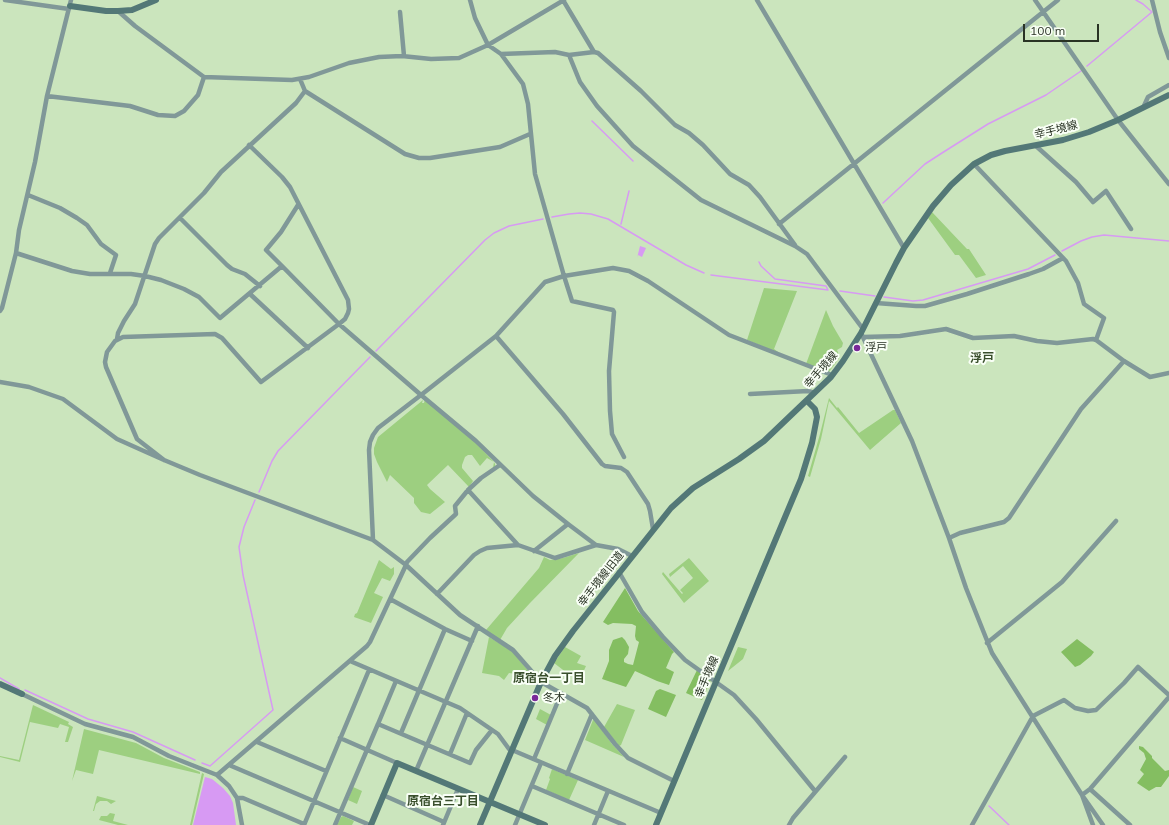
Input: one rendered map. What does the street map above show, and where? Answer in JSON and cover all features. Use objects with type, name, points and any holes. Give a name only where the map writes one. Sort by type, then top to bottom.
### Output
[{"type":"main road","points":[[70,5],[106,11],[118,11],[132,10],[156,0]]},
{"type":"main road","name":"幸手境線","points":[[656,825],[781,529],[807,462],[817,412],[807,400],[832,375],[863,333],[876,303],[904,248],[933,206],[951,185],[974,164],[991,155],[1074,137],[1118,120],[1169,94]]},
{"type":"main road","name":"幸手境線旧道","points":[[480,825],[541,682],[555,656],[619,572],[671,508],[693,488],[752,451],[807,400]]},
{"type":"main road","points":[[0,684],[22,694]]},
{"type":"main road","points":[[371,825],[397,763],[545,825]]},
{"type":"street","points":[[0,311],[16,253],[19,230],[28,196],[47,96],[70,5],[5,0]]},
{"type":"street","points":[[470,0],[475,18],[488,45],[501,54],[523,84],[528,104],[535,174],[572,301],[613,310],[614,312],[609,371],[610,411],[612,434],[624,458]]},
{"type":"street","points":[[118,11],[135,26],[204,77],[292,80],[349,63],[379,57],[404,56],[431,59],[459,58],[488,45],[564,0],[594,52]]},
{"type":"street","points":[[757,0],[904,248]]},
{"type":"street","points":[[1035,0],[1118,120],[1169,184]]},
{"type":"street","points":[[779,224],[1058,0]]},
{"type":"street","points":[[1152,0],[1160,32],[1169,58]]},
{"type":"street","points":[[400,12],[404,56]]},
{"type":"street","points":[[501,54],[555,52],[569,55],[579,55],[594,52],[598,53],[636,86],[675,125],[689,133],[703,145],[730,174],[749,185],[760,197],[795,246]]},
{"type":"street","points":[[569,55],[580,82],[598,106],[633,146],[701,200],[795,246],[807,254],[863,333],[912,441],[987,643],[1082,795],[1103,825]]},
{"type":"street","points":[[47,96],[130,106],[158,115],[176,116],[184,111],[198,95],[204,77]]},
{"type":"street","points":[[300,78],[305,91],[405,154],[419,158],[430,158],[500,147],[530,134]]},
{"type":"street","points":[[1143,108],[1148,97],[1169,86]]},
{"type":"street","points":[[164,460],[137,439],[106,368],[105,362],[107,352],[117,339],[118,333],[135,304],[155,244],[159,238],[204,193],[221,172],[296,103],[305,91]]},
{"type":"street","points":[[1160,99],[1169,99]]},
{"type":"street","points":[[117,339],[131,337],[219,335],[261,382],[345,319],[349,309],[348,300],[290,187],[282,177],[249,146]]},
{"type":"street","points":[[1036,146],[1076,182],[1093,202],[1106,191],[1131,229]]},
{"type":"street","points":[[974,164],[1063,258],[1078,283],[1084,304],[1104,318],[1096,340]]},
{"type":"street","points":[[28,196],[60,208],[87,225],[101,244],[116,255],[110,273]]},
{"type":"street","points":[[298,205],[281,232],[266,250],[339,324],[476,441],[533,496],[596,546]]},
{"type":"street","points":[[180,218],[227,266],[245,274],[260,286]]},
{"type":"street","points":[[16,253],[72,271],[90,274],[110,273],[145,276],[184,289],[199,297],[220,318],[282,266]]},
{"type":"street","points":[[876,303],[925,306],[1029,274],[1043,269],[1063,258]]},
{"type":"street","points":[[373,540],[369,450],[373,435],[378,428],[496,336],[545,282],[564,276],[604,269],[613,268],[628,271],[648,281],[729,335],[832,375]]},
{"type":"street","points":[[250,294],[308,348]]},
{"type":"street","points":[[863,333],[900,336],[946,329],[973,338],[1014,336],[1037,341],[1057,343],[1081,339],[1096,340],[1124,361],[1150,377],[1169,373]]},
{"type":"street","points":[[496,336],[563,414],[602,464],[605,466],[621,468],[627,472],[648,504],[653,529]]},
{"type":"street","points":[[949,538],[960,533],[1004,522],[1009,518],[1081,409],[1124,361]]},
{"type":"street","points":[[0,382],[29,387],[63,399],[117,439],[164,460],[373,540],[406,565],[460,615],[513,650],[541,682],[580,704],[592,714],[628,758],[674,782]]},
{"type":"street","points":[[750,394],[808,391],[816,392]]},
{"type":"street","points":[[217,775],[257,742],[370,642],[407,562],[456,514],[455,506],[468,490],[481,478],[500,465]]},
{"type":"street","points":[[468,490],[518,545]]},
{"type":"street","points":[[987,643],[1062,582],[1116,521]]},
{"type":"street","points":[[534,551],[568,524]]},
{"type":"street","points":[[437,594],[480,550],[487,548],[518,545],[555,558],[596,546],[618,549],[632,556]]},
{"type":"street","points":[[619,572],[642,612],[663,637],[685,660],[734,695],[815,791]]},
{"type":"street","points":[[390,599],[445,629],[472,641]]},
{"type":"street","points":[[416,771],[478,626]]},
{"type":"street","points":[[402,734],[445,629]]},
{"type":"street","points":[[350,661],[446,702],[467,713],[498,734],[509,749],[661,813]]},
{"type":"street","points":[[972,825],[1033,716],[1064,700],[1074,708],[1088,711],[1096,710],[1138,667],[1169,696],[1090,789],[1082,795]]},
{"type":"street","points":[[237,798],[243,798],[304,825],[369,670]]},
{"type":"street","points":[[336,825],[396,681]]},
{"type":"street","points":[[22,694],[86,724],[133,737],[169,756],[217,775],[229,786],[237,798],[242,825]]},
{"type":"street","points":[[534,759],[561,694]]},
{"type":"street","points":[[450,754],[467,713]]},
{"type":"street","points":[[567,774],[592,714]]},
{"type":"street","points":[[378,724],[470,763],[476,750],[492,730]]},
{"type":"street","points":[[340,738],[397,763]]},
{"type":"street","points":[[257,742],[326,771]]},
{"type":"street","points":[[789,825],[815,791],[845,757]]},
{"type":"street","points":[[515,825],[541,763]]},
{"type":"street","points":[[229,765],[371,825]]},
{"type":"street","points":[[532,786],[624,825]]},
{"type":"street","points":[[383,796],[444,824],[458,789]]},
{"type":"street","points":[[1090,789],[1130,825]]},
{"type":"street","points":[[594,825],[608,790]]},
{"type":"street","points":[[1082,795],[1093,825]]},
{"type":"green space","points":[[932,212],[967,249],[969,249],[986,275],[976,278],[959,255],[955,255],[928,218]]},
{"type":"green space","points":[[764,288],[797,291],[774,349],[781,354],[747,340]]},
{"type":"green space","points":[[826,310],[843,343],[842,347],[837,350],[840,357],[829,372],[806,364]]},
{"type":"green space","points":[[829,398],[859,433],[893,410],[895,410],[901,423],[870,450],[829,401],[821,439],[810,477],[808,476]]},
{"type":"green space","points":[[425,399],[475,442],[494,462],[487,458],[480,466],[472,455],[465,457],[462,468],[473,481],[469,487],[448,465],[427,485],[445,502],[430,514],[421,512],[414,503],[414,498],[390,475],[387,482],[374,454],[374,448],[378,437],[423,400],[422,403],[424,403]]},
{"type":"green space","points":[[579,553],[507,628],[500,640],[486,630],[539,568],[544,557],[550,560]]},
{"type":"green space","points":[[689,558],[709,581],[684,603],[662,574],[663,572],[682,594],[683,593],[680,590],[693,578],[683,566],[670,577],[669,574]]},
{"type":"green space","points":[[379,560],[391,569],[394,567],[394,574],[390,581],[382,578],[374,593],[383,597],[371,623],[354,617]]},
{"type":"green space","points":[[625,588],[638,611],[674,652],[666,668],[674,672],[669,685],[635,671],[626,687],[602,679],[609,661],[609,650],[613,640],[622,637],[625,640],[629,647],[628,654],[624,659],[624,662],[633,665],[639,642],[636,640],[635,636],[636,626],[632,624],[613,623],[608,625],[603,622]]},
{"type":"green space","points":[[489,637],[512,651],[535,679],[531,682],[517,674],[509,673],[504,680],[499,676],[482,673]]},
{"type":"green space","points":[[1077,639],[1094,652],[1080,665],[1075,667],[1061,652]]},
{"type":"green space","points":[[565,647],[581,656],[577,663],[586,666],[580,679],[567,673],[554,663]]},
{"type":"green space","points":[[738,647],[747,649],[743,659],[728,671]]},
{"type":"green space","points":[[697,670],[711,680],[702,700],[686,693]]},
{"type":"green space","points":[[660,689],[676,695],[666,717],[648,709],[656,691]]},
{"type":"green space","points":[[617,704],[635,710],[621,745],[619,746],[604,727]]},
{"type":"green space","points":[[33,705],[69,722],[68,724],[73,727],[68,742],[65,742],[69,727],[60,724],[58,728],[30,722],[20,762],[0,757],[19,760]]},
{"type":"green space","points":[[540,709],[551,715],[547,725],[536,719]]},
{"type":"green space","points":[[594,719],[612,744],[624,757],[585,740]]},
{"type":"green space","points":[[84,729],[136,743],[164,758],[200,772],[200,774],[99,750],[93,774],[76,770],[72,781]]},
{"type":"green space","points":[[1139,746],[1143,747],[1165,771],[1169,770],[1169,776],[1161,787],[1156,787],[1149,791],[1137,783],[1144,774],[1140,770],[1146,759],[1144,753],[1139,749]]},
{"type":"green space","points":[[552,769],[578,780],[569,800],[546,790]]},
{"type":"green space","points":[[202,773],[204,774],[192,825],[190,825]]},
{"type":"green space","points":[[353,787],[362,791],[357,804],[348,800]]},
{"type":"green space","points":[[97,796],[116,801],[111,804],[107,801],[100,801],[96,804],[93,811]]},
{"type":"green space","points":[[110,813],[115,814],[113,821],[128,825],[118,825],[99,820],[101,816],[107,816]]},
{"type":"green space","points":[[343,816],[354,821],[352,825],[337,825]]},
{"type":"shaded area","points":[[640,246],[646,248],[642,257],[638,255],[637,258]]},
{"type":"shaded area","points":[[205,777],[212,779],[230,796],[233,803],[236,825],[193,825]]},
{"type":"waterway","points":[[1087,66],[1152,12],[1136,0]]},
{"type":"waterway","points":[[883,203],[925,164],[988,124],[1046,95],[1081,71]]},
{"type":"waterway","points":[[592,121],[633,161]]},
{"type":"waterway","points":[[621,224],[629,191]]},
{"type":"waterway","points":[[552,217],[580,213],[591,214],[608,219],[686,265],[704,273]]},
{"type":"waterway","points":[[376,351],[485,240],[494,233],[509,226],[543,219]]},
{"type":"waterway","points":[[1062,251],[1081,241],[1104,235],[1169,241]]},
{"type":"waterway","points":[[884,297],[913,301],[923,300],[1028,269],[1055,255]]},
{"type":"waterway","points":[[759,262],[761,266],[775,279],[826,286],[828,290]]},
{"type":"waterway","points":[[711,275],[828,290]]},
{"type":"waterway","points":[[840,291],[875,296]]},
{"type":"waterway","points":[[259,492],[272,461],[278,451],[370,357]]},
{"type":"waterway","points":[[202,763],[210,766],[273,710],[243,575],[239,547],[244,527],[255,500]]},
{"type":"waterway","points":[[0,678],[19,689]]},
{"type":"waterway","points":[[25,690],[88,719],[133,732],[195,760]]},
{"type":"waterway","points":[[989,806],[1009,825]]},
{"type":"place","name":"浮戸","points":[[857,348]]},
{"type":"place","name":"冬木","points":[[535,698]]},
{"type":"district","name":"浮戸","points":[[982,358]]},
{"type":"district","name":"原宿台一丁目","points":[[549,678]]},
{"type":"district","name":"原宿台三丁目","points":[[443,801]]}]
